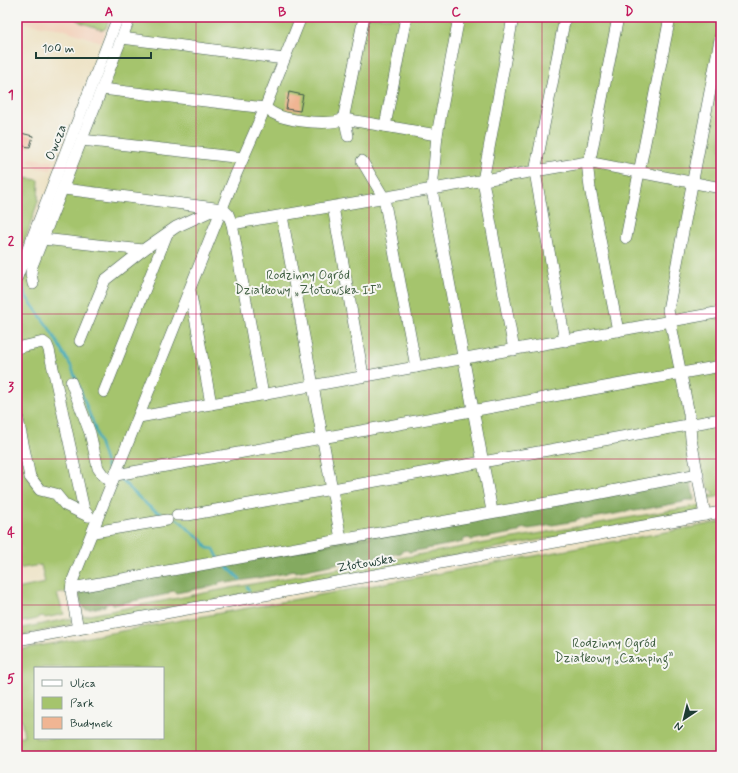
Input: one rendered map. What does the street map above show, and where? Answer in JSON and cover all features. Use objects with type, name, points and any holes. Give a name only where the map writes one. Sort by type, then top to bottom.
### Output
[{"type":"street","name":"Owcza","points":[[17,277],[118,17]]},
{"type":"street","points":[[33,284],[31,274],[32,266],[64,189],[130,17]]},
{"type":"street","points":[[78,628],[71,589],[94,532],[93,519],[114,479],[301,17]]},
{"type":"street","points":[[348,136],[344,119],[364,17]]},
{"type":"street","points":[[385,126],[406,17]]},
{"type":"street","points":[[459,17],[437,135],[432,190],[492,511]]},
{"type":"street","points":[[513,17],[483,181],[514,350]]},
{"type":"street","points":[[565,17],[535,172],[565,341]]},
{"type":"street","points":[[618,17],[591,155],[587,162],[590,188],[618,331]]},
{"type":"street","points":[[626,238],[670,17]]},
{"type":"street","points":[[705,515],[689,426],[689,414],[668,310],[721,34]]},
{"type":"street","points":[[122,38],[284,59]]},
{"type":"street","points":[[102,89],[265,108],[278,116],[297,120],[336,123],[344,119],[437,135]]},
{"type":"street","points":[[82,140],[243,158]]},
{"type":"street","points":[[362,161],[384,198],[416,367]]},
{"type":"street","points":[[232,224],[587,162],[640,171],[721,188]]},
{"type":"street","points":[[64,189],[223,209],[228,214],[232,224],[263,395]]},
{"type":"street","points":[[333,207],[363,375]]},
{"type":"street","points":[[80,341],[105,280],[142,250],[176,227],[204,214],[223,209]]},
{"type":"street","points":[[282,216],[341,539]]},
{"type":"street","points":[[104,392],[167,234]]},
{"type":"street","points":[[43,239],[142,250]]},
{"type":"street","points":[[190,290],[211,404]]},
{"type":"street","points":[[139,417],[312,386],[363,375],[671,322],[720,310]]},
{"type":"street","points":[[17,348],[43,342],[47,345],[84,510],[93,519]]},
{"type":"street","points":[[71,382],[92,438],[98,468],[102,475],[114,479],[322,438],[721,366]]},
{"type":"street","points":[[17,415],[30,476],[40,490],[56,494],[65,505],[93,519]]},
{"type":"street","points":[[94,532],[482,461],[689,426],[721,419]]},
{"type":"street","points":[[71,589],[492,511],[698,476]]},
{"type":"street","name":"Złotowska","points":[[17,640],[721,512]]},
{"type":"shaded area","points":[[17,17],[110,17],[101,42],[62,29],[17,22]]},
{"type":"shaded area","points":[[30,158],[54,161],[51,170],[37,168],[29,162]]},
{"type":"green space","points":[[74,17],[110,17],[106,28],[103,30],[80,22]]},
{"type":"green space","name":"Rodzinny Ogród Działkowy „Złotowska II”","points":[[125,17],[721,17],[721,496],[705,499],[715,493],[708,488],[705,476],[57,594],[64,614],[45,618],[43,616],[38,617],[37,619],[17,623],[17,589],[45,583],[41,565],[17,569],[17,293]]},
{"type":"green space","points":[[17,177],[39,180],[38,201],[17,265]]},
{"type":"green space","points":[[696,478],[697,481],[691,482],[694,500],[684,500],[683,502],[635,511],[627,510],[626,512],[587,519],[577,519],[576,521],[520,529],[519,532],[471,540],[469,538],[464,539],[463,542],[409,552],[407,550],[402,551],[401,553],[353,561],[351,559],[346,560],[345,562],[296,572],[295,570],[288,571],[287,573],[227,583],[225,581],[219,582],[218,585],[176,593],[174,591],[169,592],[168,594],[113,605],[111,603],[106,604],[105,606],[86,610],[81,603],[80,598],[79,590]]},
{"type":"green space","points":[[701,505],[699,511],[85,623],[79,617],[241,586]]},
{"type":"green space","name":"Rodzinny Ogród Działkowy „Camping”","points":[[721,522],[721,756],[17,756],[17,737],[24,736],[21,718],[17,718],[17,650]]},
{"type":"green space","points":[[73,618],[70,625],[17,637],[17,629]]},
{"type":"building","points":[[289,92],[303,95],[300,111],[286,109]]},
{"type":"building","points":[[21,133],[33,136],[30,147],[17,145],[17,139],[20,137]]},
{"type":"waterway","points":[[22,283],[25,295],[49,328],[71,366],[91,418]]},
{"type":"waterway","points":[[92,419],[108,470],[112,473]]},
{"type":"waterway","points":[[119,478],[150,507],[158,512],[173,517]]},
{"type":"waterway","points":[[177,519],[198,538],[202,539],[207,548],[214,549],[219,559]]},
{"type":"waterway","points":[[224,564],[240,579]]}]
